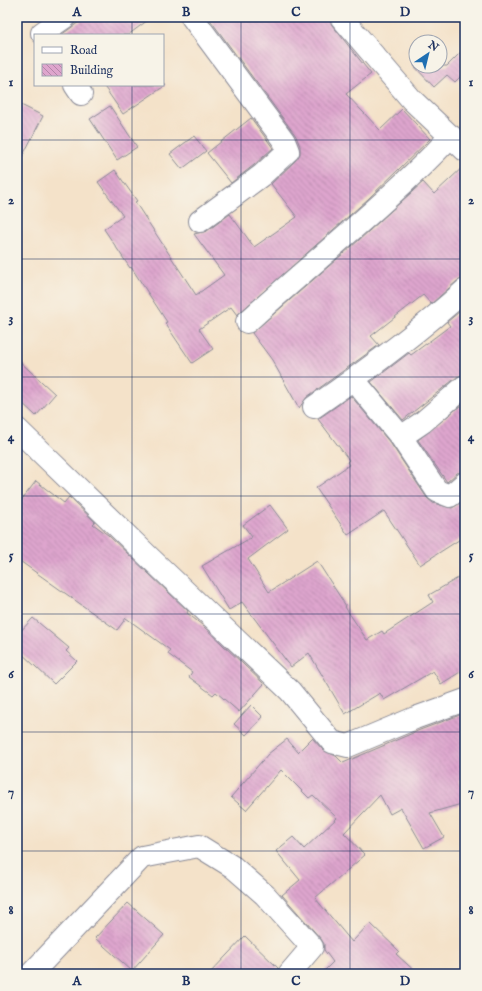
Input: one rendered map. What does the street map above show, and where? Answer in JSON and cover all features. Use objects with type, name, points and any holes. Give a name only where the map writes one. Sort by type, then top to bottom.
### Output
[{"type":"street","points":[[39,28],[64,17]]},
{"type":"street","points":[[192,17],[284,141],[288,151],[262,175],[200,222]]},
{"type":"street","points":[[247,322],[385,202],[458,143],[412,100],[341,17]]},
{"type":"street","points":[[314,408],[354,380],[465,290]]},
{"type":"street","points":[[354,380],[401,437],[436,491],[450,496],[465,483]]},
{"type":"street","points":[[401,437],[423,422],[465,386]]},
{"type":"street","points":[[17,430],[290,691],[332,742],[348,746],[415,718],[465,700]]},
{"type":"street","points":[[31,974],[142,857],[199,846],[233,867],[244,876],[265,895],[312,947],[289,974]]},
{"type":"building","points":[[86,17],[152,17],[129,34],[62,34]]},
{"type":"building","points":[[208,17],[327,17],[371,74],[346,94],[380,130],[402,109],[430,139],[368,199],[237,315],[231,307],[199,329],[213,349],[192,363],[165,323],[167,322],[131,267],[130,268],[104,229],[123,216],[98,182],[115,170],[137,201],[135,202],[196,295],[224,275],[194,234],[207,231],[230,214],[254,247],[297,217],[271,184],[296,160],[300,154],[300,146],[296,136]]},
{"type":"building","points":[[465,48],[465,72],[455,82],[447,75],[434,87],[422,74],[448,74],[448,65]]},
{"type":"building","points":[[166,85],[123,114],[104,86]]},
{"type":"building","points":[[17,103],[43,116],[17,167]]},
{"type":"building","points":[[110,106],[137,147],[117,160],[90,119]]},
{"type":"building","points":[[251,118],[273,148],[231,183],[207,153]]},
{"type":"building","points":[[194,136],[206,151],[182,169],[170,154]]},
{"type":"building","points":[[465,165],[465,278],[457,281],[431,304],[423,295],[371,336],[379,345],[307,397],[299,408],[272,360],[252,333],[423,182],[434,194]]},
{"type":"building","points":[[465,307],[465,374],[457,377],[403,420],[371,382],[409,353],[411,355],[450,326],[447,322]]},
{"type":"building","points":[[17,359],[55,394],[36,416],[17,398]]},
{"type":"building","points":[[351,396],[391,444],[427,498],[433,503],[452,508],[465,500],[465,536],[420,565],[384,511],[348,535],[316,488],[349,465],[347,462],[349,460],[318,419]]},
{"type":"building","points":[[465,402],[465,471],[457,473],[447,482],[418,440]]},
{"type":"building","points":[[36,481],[64,503],[69,497],[95,522],[93,524],[108,535],[188,611],[187,613],[202,625],[264,684],[239,712],[216,692],[213,695],[189,677],[192,672],[168,654],[170,650],[126,618],[117,630],[17,559],[17,506]]},
{"type":"building","points":[[270,505],[288,529],[248,559],[269,592],[317,561],[367,640],[382,631],[384,634],[433,602],[429,595],[458,578],[465,589],[465,669],[441,684],[433,671],[384,700],[380,693],[345,714],[309,653],[291,667],[242,602],[229,610],[202,566],[252,537],[243,525]]},
{"type":"building","points":[[33,618],[69,648],[66,651],[77,661],[54,684],[17,649],[17,635]]},
{"type":"building","points":[[251,705],[263,717],[246,735],[234,724]]},
{"type":"building","points":[[465,713],[465,777],[460,780],[465,795],[465,803],[430,813],[444,837],[424,848],[401,808],[390,814],[380,795],[344,833],[365,855],[315,898],[352,942],[370,923],[399,951],[396,954],[418,974],[321,974],[333,962],[324,950],[324,944],[321,939],[282,895],[300,880],[276,851],[293,837],[304,849],[337,818],[313,795],[309,798],[281,770],[246,810],[231,797],[268,754],[287,739],[298,752],[312,738],[323,750],[336,756],[343,763],[420,730]]},
{"type":"building","points":[[128,903],[164,935],[132,971],[95,938]]},
{"type":"building","points":[[245,936],[278,968],[277,974],[209,974]]}]
